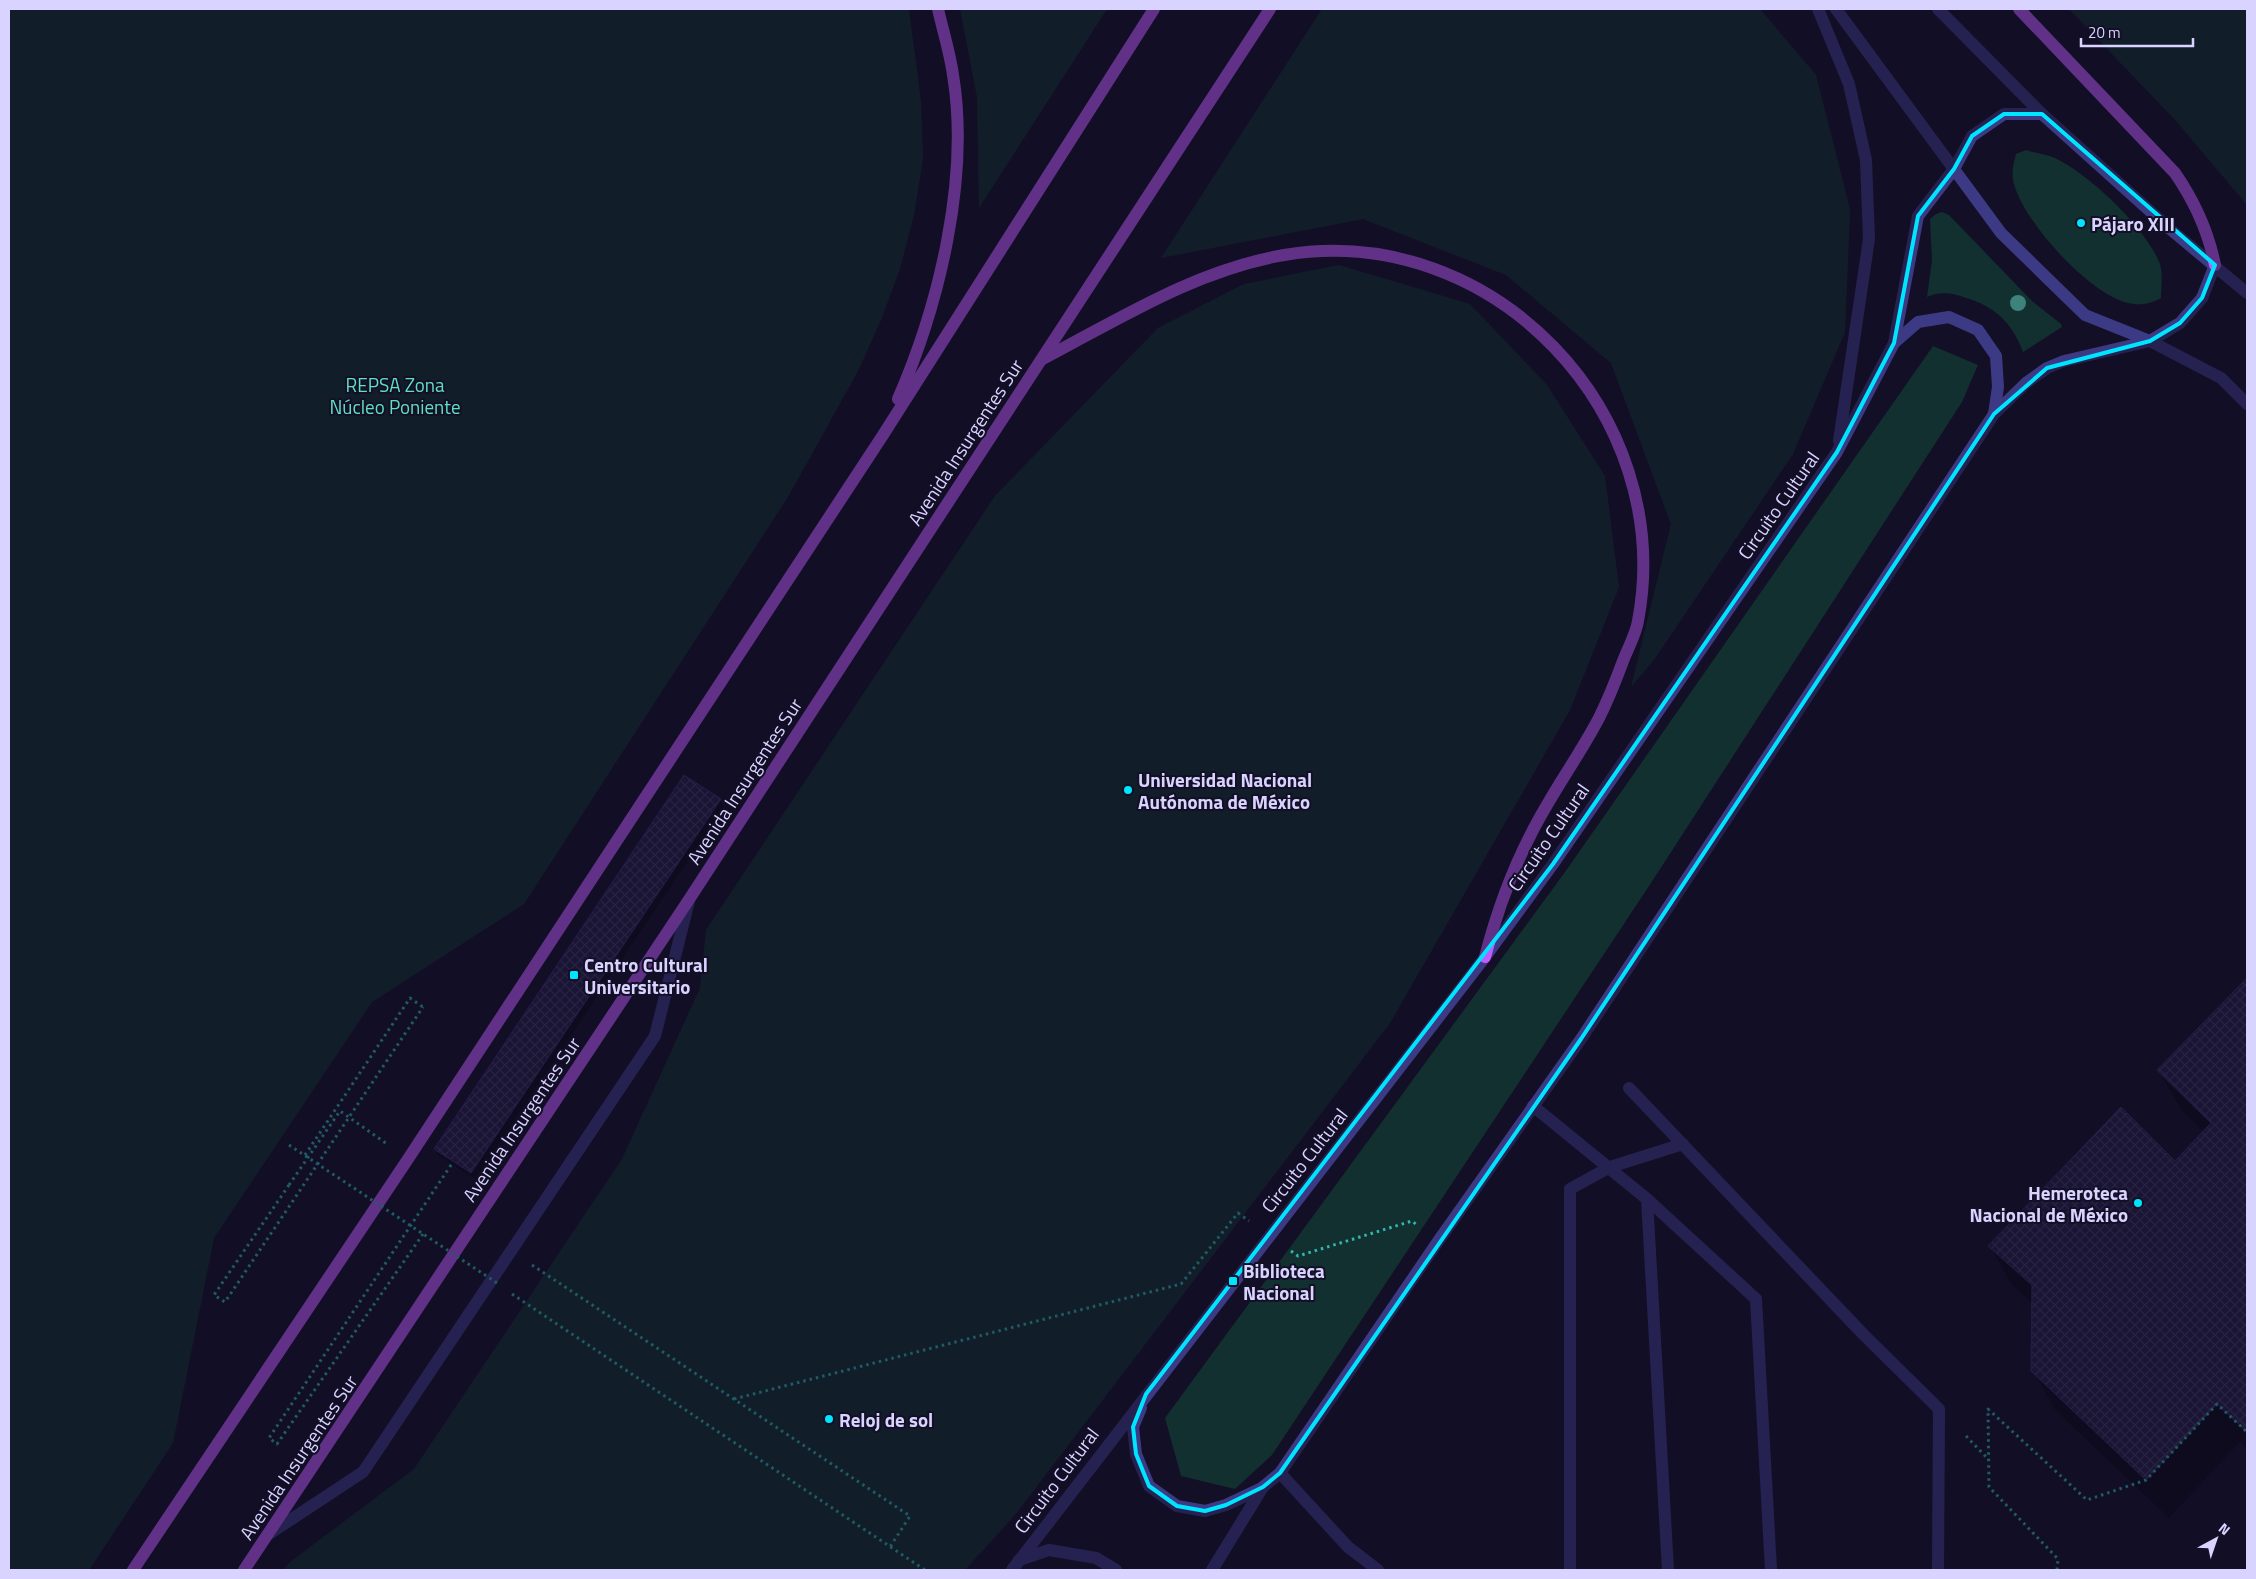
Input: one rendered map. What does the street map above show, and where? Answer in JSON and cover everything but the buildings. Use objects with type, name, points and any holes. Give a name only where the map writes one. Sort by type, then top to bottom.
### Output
[{"type":"main road","points":[[883,435],[905,384],[929,315],[942,263],[954,189],[957,123],[953,76],[938,9]]},
{"type":"main road","points":[[133,1570],[408,1158],[883,435],[1154,9]]},
{"type":"main road","name":"Avenida Insurgentes Sur","points":[[244,1570],[690,898],[1270,9]]},
{"type":"main road","points":[[2019,9],[2174,173],[2189,193],[2200,216],[2210,240],[2215,265]]},
{"type":"main road","points":[[1041,360],[1183,286],[1214,273],[1247,262],[1279,256],[1328,251],[1364,253],[1400,259],[1438,271],[1476,287],[1526,322],[1584,380],[1616,435],[1636,492],[1644,555],[1643,590],[1638,625],[1599,718],[1530,835],[1510,878],[1485,957]]},
{"type":"street","points":[[1818,9],[1849,84],[1866,160],[1869,239],[1837,452]]},
{"type":"street","points":[[1836,9],[2001,233],[2085,315],[2150,341],[2221,378],[2247,404]]},
{"type":"street","points":[[1938,9],[2042,114],[2247,294]]},
{"type":"street","name":"Circuito Cultural","points":[[1012,1570],[1268,1235],[1485,957],[1553,864],[1837,452],[1894,342],[1918,216],[1954,168],[1972,136],[2004,114],[2042,114]]},
{"type":"street","points":[[1146,1394],[1133,1427],[1136,1454],[1148,1486],[1177,1506],[1205,1511],[1226,1506],[1263,1487],[1280,1473],[1439,1240],[1581,1039],[1994,414],[2026,383],[2047,368],[2064,360],[2150,341],[2180,324],[2202,298],[2215,265]]},
{"type":"street","points":[[1894,342],[1918,322],[1949,317],[1978,330],[1996,356],[1998,387],[1994,414]]},
{"type":"street","points":[[269,1534],[363,1472],[655,1036],[690,898]]},
{"type":"street","points":[[1629,1088],[1862,1334],[1939,1409],[1938,1570]]},
{"type":"street","points":[[1533,1106],[1610,1167],[1756,1299],[1771,1570]]},
{"type":"street","points":[[1570,1570],[1570,1189],[1610,1167],[1683,1144]]},
{"type":"street","points":[[1646,1199],[1668,1570]]},
{"type":"street","points":[[1280,1473],[1348,1547],[1378,1570]]},
{"type":"street","points":[[1212,1570],[1263,1487]]},
{"type":"street","points":[[1019,1560],[1049,1550],[1096,1558],[1116,1570]]},
{"type":"path","points":[[305,1155],[410,998],[423,1006],[225,1302],[214,1295],[340,1111],[408,1158]]},
{"type":"path","points":[[289,1145],[925,1570]]},
{"type":"path","points":[[423,1234],[277,1444],[269,1438],[453,1162]]},
{"type":"path","points":[[734,1399],[1181,1284],[1238,1213],[1298,1256],[1412,1221],[1439,1240]]},
{"type":"path","points":[[512,1250],[910,1516],[890,1547]]},
{"type":"path","points":[[2057,1570],[2058,1559],[1989,1487],[1988,1409],[2087,1500],[2146,1480],[2217,1404],[2247,1432]]},
{"type":"highlighted area","points":[[2004,114],[2042,114],[2215,265],[2202,298],[2180,323],[2150,341],[2047,368],[1994,414],[1581,1039],[1280,1473],[1263,1487],[1226,1505],[1205,1511],[1177,1506],[1149,1486],[1136,1454],[1133,1427],[1146,1394],[1553,864],[1837,452],[1894,343],[1918,216],[1954,169],[1972,136]]},
{"type":"green space","name":"REPSA Zona Núcleo Poniente","points":[[9,9],[909,9],[921,102],[923,159],[914,215],[900,269],[881,320],[858,371],[788,497],[524,904],[372,1002],[214,1238],[173,1443],[89,1570],[9,1570]]},
{"type":"green space","points":[[960,9],[1107,9],[979,208],[977,97]]},
{"type":"green space","points":[[1322,9],[1760,9],[1816,75],[1850,209],[1845,332],[1793,454],[1654,660],[1631,687],[1671,524],[1611,363],[1506,275],[1363,219],[1161,258]]},
{"type":"green space","points":[[2069,9],[2247,9],[2247,205],[2177,122]]},
{"type":"green space","points":[[2026,150],[2055,158],[2069,166],[2100,189],[2130,219],[2153,250],[2160,264],[2162,277],[2161,298],[2149,303],[2136,304],[2112,297],[2095,286],[2060,254],[2031,217],[2020,200],[2014,184],[2013,169],[2016,154]]},
{"type":"green space","points":[[1942,212],[1949,215],[2032,301],[2061,324],[2062,327],[2023,352],[2008,325],[1986,306],[1951,294],[1942,293],[1927,297],[1932,260],[1930,219]]},
{"type":"green space","points":[[1339,265],[1470,304],[1547,385],[1605,476],[1619,587],[1570,710],[1390,1023],[1015,1515],[965,1570],[284,1570],[290,1562],[414,1469],[622,1159],[700,988],[706,930],[995,496],[1158,328],[1244,284]]},
{"type":"green space","points":[[1933,346],[1978,365],[1962,402],[1653,880],[1272,1455],[1235,1489],[1181,1476],[1165,1418],[1565,872]]},
{"type":"place","name":"Pájaro XIII","points":[[2081,223]]},
{"type":"place","name":"Universidad Nacional Autónoma de México","points":[[1128,790]]},
{"type":"place","name":"Centro Cultural Universitario","points":[[574,975]]},
{"type":"place","name":"Hemeroteca Nacional de México","points":[[2138,1203]]},
{"type":"place","name":"Biblioteca Nacional","points":[[1233,1281]]},
{"type":"place","name":"Reloj de sol","points":[[829,1419]]}]
